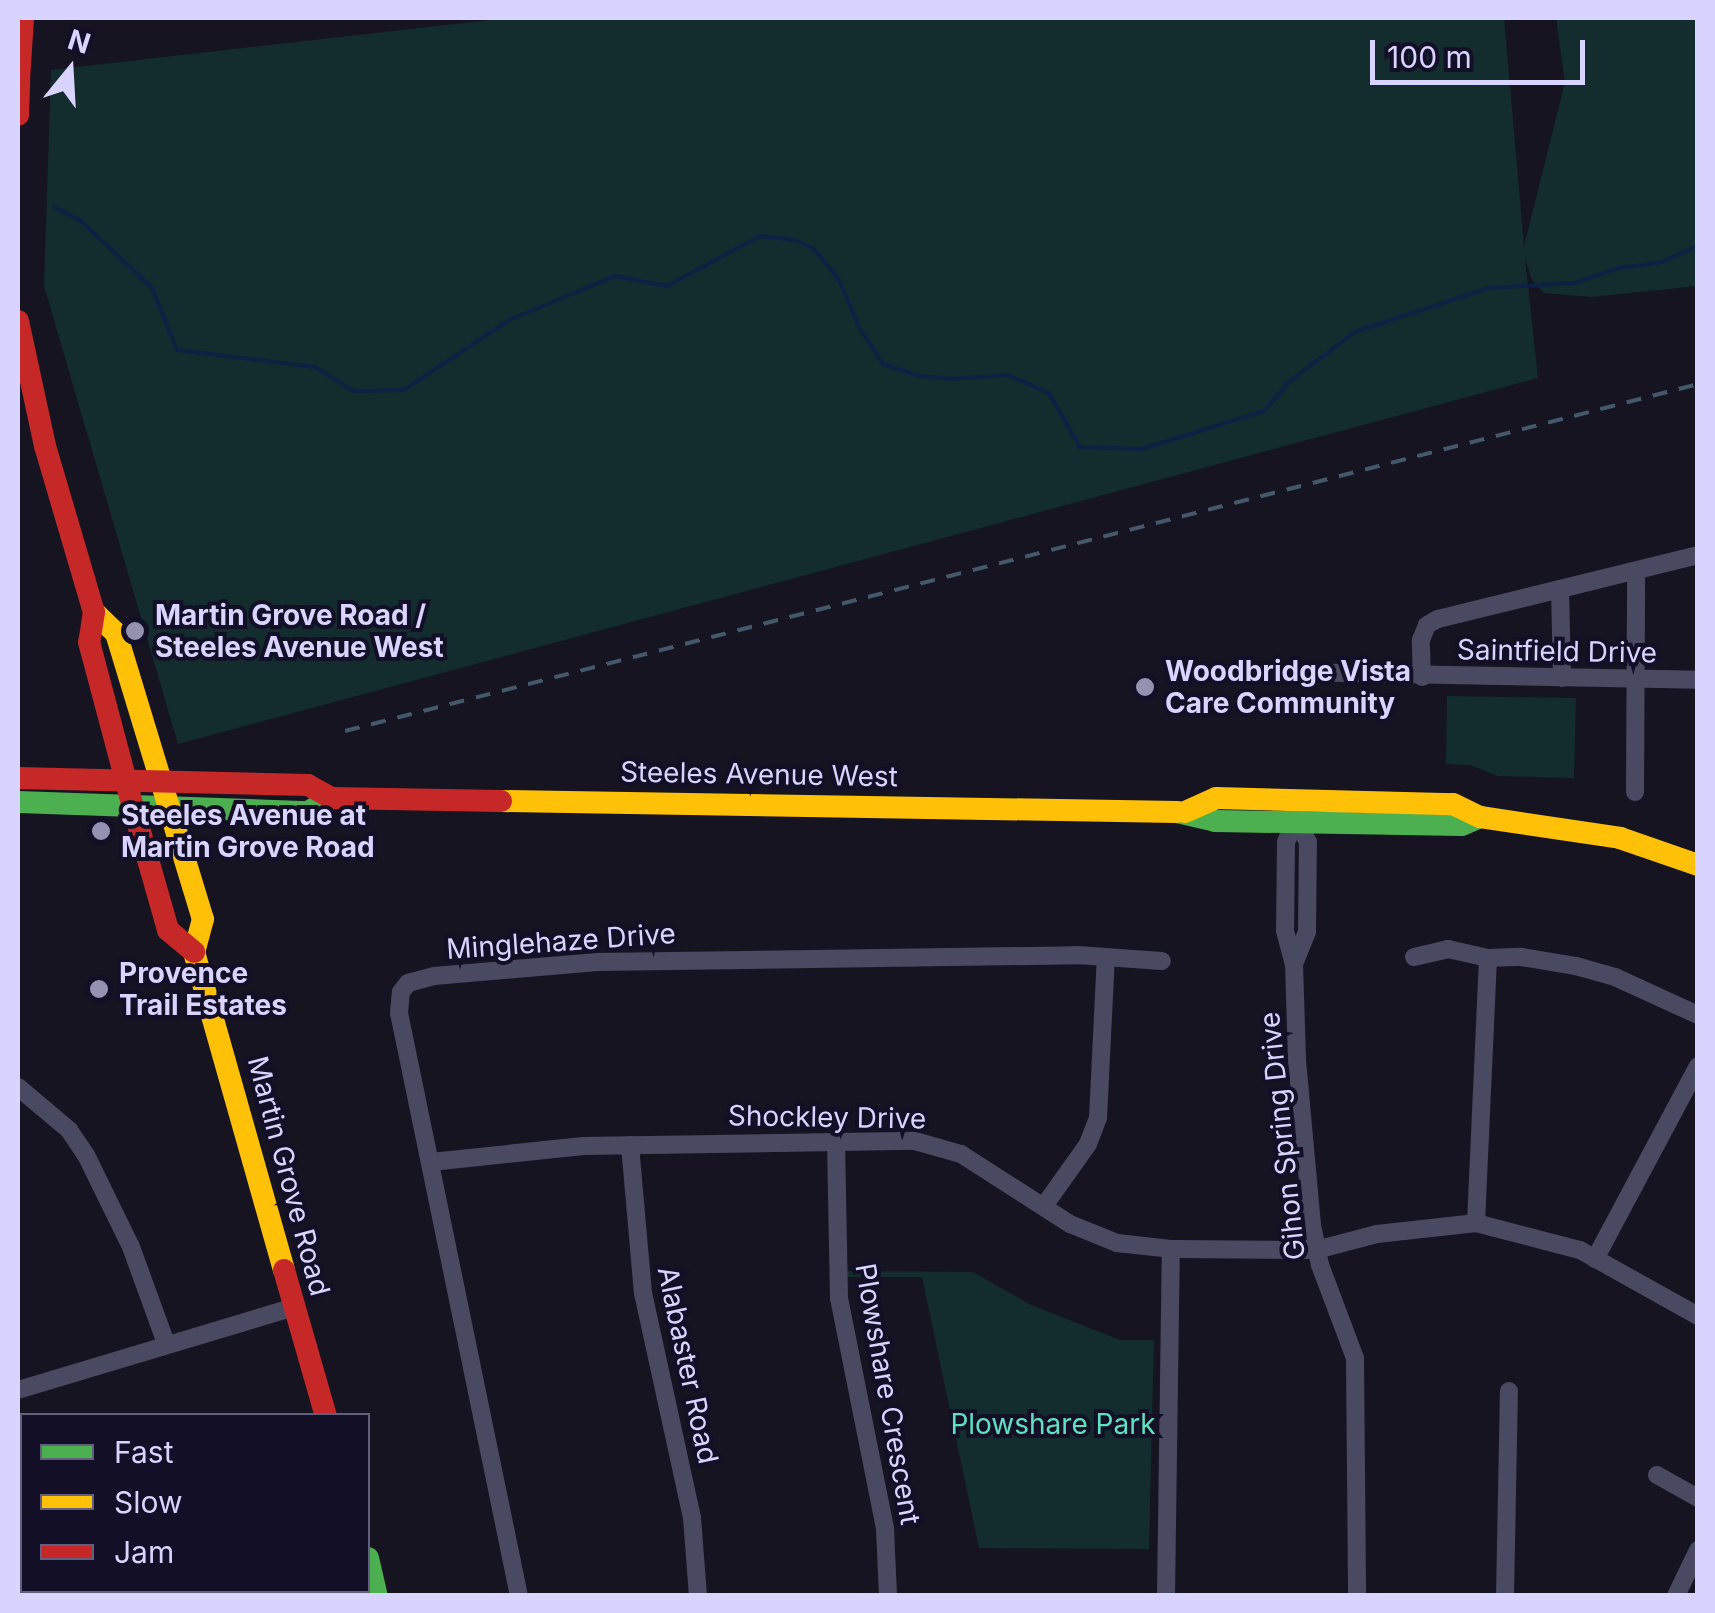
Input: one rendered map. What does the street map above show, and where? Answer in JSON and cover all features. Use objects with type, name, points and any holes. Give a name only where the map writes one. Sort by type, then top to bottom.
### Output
[{"type":"main road","points":[[18,115],[23,18]]},
{"type":"main road","name":"Martin Grove Road","points":[[18,320],[45,446],[94,612],[89,642],[133,806],[168,930],[194,952]]},
{"type":"main road","name":"Martin Grove Road","points":[[94,612],[116,633],[145,738],[171,808],[203,919],[194,952],[248,1130],[325,1413]]},
{"type":"main road","name":"Steeles Avenue West","points":[[18,778],[308,786],[331,798],[1185,812],[1215,821],[1298,811],[1462,825],[1480,817],[1620,838],[1698,865]]},
{"type":"main road","name":"Steeles Avenue West","points":[[18,802],[308,812],[331,798]]},
{"type":"main road","points":[[370,1566],[378,1596]]},
{"type":"street","points":[[1422,677],[1422,640],[1428,625],[1698,556]]},
{"type":"street","points":[[1635,792],[1636,570]]},
{"type":"street","points":[[1560,590],[1562,678]]},
{"type":"street","name":"Saintfield Drive","points":[[1295,672],[1698,680]]},
{"type":"street","name":"Gihon Spring Drive","points":[[1298,811],[1308,842],[1307,932],[1294,964],[1297,1060],[1316,1250],[1355,1358],[1357,1596]]},
{"type":"street","points":[[1414,957],[1448,949],[1488,958],[1521,957],[1576,966],[1615,977],[1698,1015]]},
{"type":"street","points":[[1044,1206],[1088,1144],[1098,1118],[1106,957]]},
{"type":"street","name":"Minglehaze Drive","points":[[519,1596],[398,1013],[401,992],[420,978],[598,962],[1106,957],[1162,961]]},
{"type":"street","points":[[1476,1223],[1488,958]]},
{"type":"street","points":[[1595,1259],[1698,1066]]},
{"type":"street","points":[[18,1088],[69,1130],[86,1155],[131,1247],[166,1343]]},
{"type":"street","name":"Plowshare Crescent","points":[[836,1142],[836,1274],[885,1530],[888,1596]]},
{"type":"street","name":"Shockley Drive","points":[[431,1162],[630,1144],[934,1144],[988,1168],[1093,1236],[1171,1249],[1316,1250],[1377,1234],[1476,1223],[1542,1236],[1595,1259],[1698,1316]]},
{"type":"street","name":"Alabaster Road","points":[[630,1144],[643,1293],[692,1518],[698,1596]]},
{"type":"street","points":[[1166,1596],[1171,1249]]},
{"type":"street","points":[[18,1390],[294,1308]]},
{"type":"street","points":[[1505,1596],[1509,1390]]},
{"type":"street","points":[[1656,1475],[1698,1498]]},
{"type":"street","points":[[1676,1596],[1698,1550]]},
{"type":"green space","points":[[507,18],[1504,18],[1524,246],[1565,82],[1556,18],[1697,18],[1697,286],[1591,297],[1544,293],[1532,280],[1525,259],[1538,378],[178,744],[44,286],[51,70]]},
{"type":"green space","points":[[1447,696],[1576,698],[1574,778],[1498,776],[1470,765],[1446,764]]},
{"type":"green space","name":"Plowshare Park","points":[[846,1271],[973,1272],[1031,1305],[1120,1340],[1154,1340],[1149,1549],[979,1548],[922,1277],[846,1277]]},
{"type":"waterway","points":[[1696,18],[1698,26]]},
{"type":"waterway","points":[[54,207],[81,221],[152,288],[177,350],[315,367],[354,391],[404,390],[509,320],[615,276],[667,286],[760,236],[795,240],[814,249],[839,280],[860,329],[883,364],[919,376],[952,379],[1008,375],[1049,393],[1080,447],[1142,449],[1264,411],[1289,382],[1355,332],[1488,288],[1575,283],[1619,268],[1662,262],[1698,246]]},
{"type":"railway","points":[[345,731],[1698,384]]},
{"type":"traffic: fast","points":[[18,802],[308,812],[331,798]]},
{"type":"traffic: fast","points":[[1177,812],[1215,821],[1462,825],[1480,817]]},
{"type":"traffic: fast","points":[[370,1566],[377,1596]]},
{"type":"traffic: slow","points":[[94,612],[116,633],[203,919],[194,952],[284,1270]]},
{"type":"traffic: slow","points":[[1185,812],[1216,798],[1453,804],[1480,817],[1620,838],[1698,865]]},
{"type":"traffic: slow","points":[[501,801],[1177,812]]},
{"type":"traffic: jam","points":[[19,80],[23,18]]},
{"type":"traffic: jam","points":[[18,115],[19,80]]},
{"type":"traffic: jam","points":[[18,321],[45,446],[94,612],[89,642],[133,807],[168,930],[194,952]]},
{"type":"traffic: jam","points":[[18,778],[308,785],[331,798],[501,801]]},
{"type":"traffic: jam","points":[[284,1270],[325,1413]]},
{"type":"place","name":"Martin Grove Road / Steeles Avenue West","points":[[135,631]]},
{"type":"place","name":"Woodbridge Vista Care Community","points":[[1145,687]]},
{"type":"place","name":"Steeles Avenue at Martin Grove Road","points":[[101,831]]},
{"type":"place","name":"Provence Trail Estates","points":[[99,989]]}]
